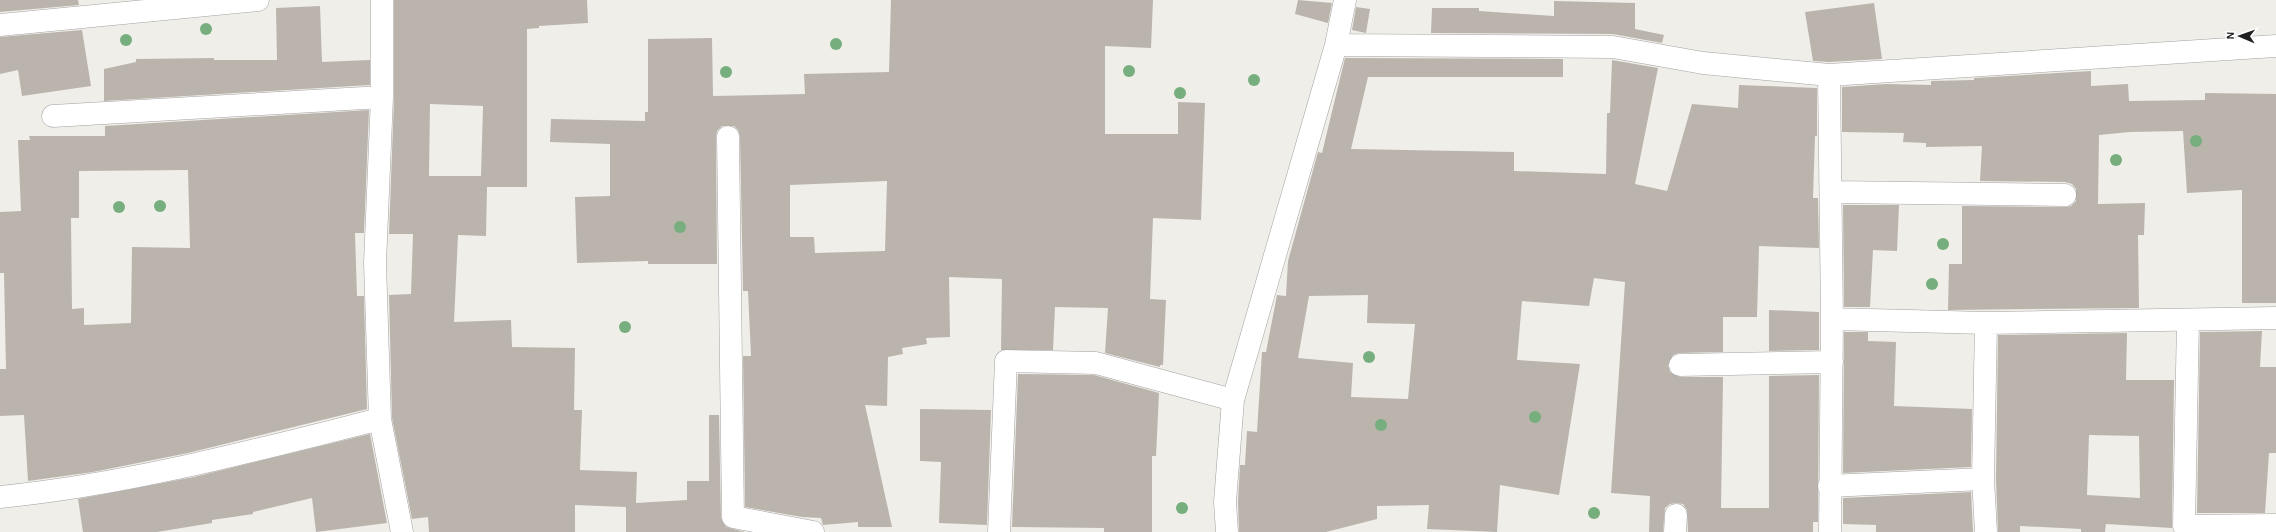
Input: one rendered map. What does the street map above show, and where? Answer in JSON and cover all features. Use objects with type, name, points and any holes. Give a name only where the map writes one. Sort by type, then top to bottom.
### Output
[{"type":"street","points":[[0,25],[258,0]]},
{"type":"street","points":[[382,0],[382,97],[375,263],[380,419],[402,532]]},
{"type":"street","points":[[1227,532],[1225,502],[1233,400],[1336,45],[1345,0]]},
{"type":"street","points":[[1336,45],[1613,46],[1703,63],[1829,74],[2276,46]]},
{"type":"street","points":[[1829,74],[1832,319],[1829,486],[1830,532]]},
{"type":"street","points":[[53,116],[382,97]]},
{"type":"street","points":[[728,137],[733,517],[813,532]]},
{"type":"street","points":[[1831,192],[2065,195]]},
{"type":"street","points":[[1832,319],[1986,323],[2276,318]]},
{"type":"street","points":[[2188,320],[2184,526],[2276,525]]},
{"type":"street","points":[[1986,323],[1983,479],[1986,532]]},
{"type":"street","points":[[998,532],[1006,361],[1096,363],[1233,400]]},
{"type":"street","points":[[1680,365],[1832,362]]},
{"type":"street","points":[[0,497],[47,492],[148,473],[260,450],[380,419]]},
{"type":"street","points":[[1829,486],[1983,479]]},
{"type":"building","points":[[0,0],[78,0],[79,5],[0,12]]},
{"type":"building","points":[[394,0],[587,0],[588,23],[539,26],[539,28],[527,29],[527,187],[487,187],[486,236],[458,235],[454,322],[511,320],[512,347],[575,348],[574,410],[582,410],[580,470],[637,472],[636,503],[687,500],[687,481],[709,481],[709,415],[719,415],[721,518],[726,527],[745,532],[626,532],[626,507],[575,505],[575,532],[429,532],[428,517],[412,519],[392,418],[389,295],[411,294],[413,234],[389,234],[394,98]],"holes":[[[430,104],[483,106],[481,176],[429,176]]]},
{"type":"building","points":[[891,0],[1153,0],[1151,48],[1105,46],[1105,134],[1178,134],[1178,102],[1205,103],[1201,220],[1153,218],[1150,299],[1166,300],[1163,365],[1160,365],[1160,367],[1105,353],[1108,308],[1055,307],[1053,350],[1001,350],[1002,279],[949,277],[950,337],[926,338],[927,344],[902,348],[903,354],[888,357],[887,406],[865,405],[892,527],[858,527],[858,522],[823,525],[821,518],[802,517],[745,507],[743,356],[751,356],[748,291],[743,291],[740,137],[738,130],[734,126],[722,126],[717,131],[716,137],[717,264],[648,264],[648,261],[577,263],[575,197],[610,196],[610,144],[550,142],[551,119],[645,121],[645,112],[648,112],[648,39],[712,38],[713,96],[805,94],[804,74],[889,72]],"holes":[[[887,181],[885,251],[815,253],[814,237],[790,237],[790,185]]]},
{"type":"building","points":[[1298,0],[1332,3],[1328,23],[1295,14]]},
{"type":"building","points":[[1554,1],[1635,3],[1635,29],[1664,35],[1662,43],[1613,34],[1431,33],[1432,8],[1479,8],[1479,11],[1554,16]]},
{"type":"building","points":[[1874,3],[1882,59],[1829,62],[1813,61],[1805,12]]},
{"type":"building","points":[[320,6],[322,62],[370,60],[370,85],[104,101],[104,69],[136,62],[136,59],[214,58],[214,60],[277,60],[276,8]]},
{"type":"building","points":[[1356,7],[1370,9],[1366,33],[1352,30]]},
{"type":"building","points":[[82,30],[91,86],[22,96],[18,70],[0,74],[0,37]]},
{"type":"building","points":[[1345,58],[1563,59],[1563,77],[1368,77],[1351,149],[1514,152],[1514,171],[1606,174],[1607,113],[1610,113],[1612,60],[1658,68],[1635,184],[1667,191],[1692,104],[1738,108],[1739,85],[1817,88],[1817,136],[1815,136],[1813,198],[1818,198],[1819,248],[1759,246],[1757,317],[1723,317],[1723,352],[1679,353],[1673,355],[1668,365],[1670,372],[1680,377],[1723,377],[1721,508],[1769,508],[1769,376],[1819,375],[1818,522],[1813,522],[1813,532],[1688,532],[1687,510],[1683,504],[1676,503],[1670,504],[1665,508],[1663,532],[1649,532],[1650,496],[1611,493],[1625,282],[1594,278],[1589,306],[1522,301],[1517,360],[1580,364],[1559,495],[1500,485],[1497,532],[1427,529],[1429,505],[1377,506],[1377,519],[1326,532],[1239,532],[1238,502],[1240,465],[1245,465],[1247,431],[1257,432],[1262,352],[1266,352],[1277,295],[1286,296],[1288,261],[1318,152],[1322,153]],"holes":[[[1368,295],[1367,323],[1415,324],[1408,399],[1351,397],[1353,363],[1298,358],[1309,296]]]},
{"type":"building","points":[[2091,71],[2091,86],[2128,84],[2129,101],[2205,100],[2205,93],[2276,94],[2276,303],[2242,303],[2242,190],[2187,193],[2183,131],[2130,132],[2099,135],[2098,204],[2145,203],[2144,235],[2138,235],[2139,308],[1948,310],[1949,264],[1962,264],[1962,206],[2065,207],[2071,206],[2076,201],[2076,189],[2072,184],[2065,182],[1980,181],[1982,146],[1926,147],[1926,143],[1903,142],[1904,133],[1842,132],[1842,87],[1886,84],[1931,85],[1931,81],[1974,80],[1974,78]]},
{"type":"building","points":[[369,110],[364,233],[355,233],[357,296],[364,296],[367,409],[188,453],[93,472],[28,481],[24,415],[0,416],[0,369],[6,369],[4,273],[0,273],[0,212],[21,211],[18,140],[30,140],[29,136],[105,136],[105,126]],"holes":[[[188,170],[190,248],[132,247],[131,323],[84,325],[84,308],[72,309],[71,218],[79,218],[79,171]]]},
{"type":"building","points":[[1843,205],[1899,205],[1897,251],[1873,250],[1870,307],[1844,307]]},
{"type":"building","points":[[1769,310],[1819,312],[1819,350],[1769,351]]},
{"type":"building","points":[[2262,331],[2260,367],[2276,367],[2276,453],[2269,453],[2265,513],[2197,513],[2200,332]]},
{"type":"building","points":[[1844,332],[1868,332],[1868,341],[1896,342],[1894,406],[1972,409],[1971,467],[1843,473]]},
{"type":"building","points":[[2127,333],[2126,380],[2174,380],[2172,528],[2106,524],[2105,532],[2081,532],[2081,529],[2020,526],[2020,532],[1998,532],[1996,479],[1998,335]],"holes":[[[2089,435],[2139,436],[2140,498],[2087,495]]]},
{"type":"building","points":[[1018,374],[1094,375],[1159,393],[1156,456],[1152,456],[1152,532],[1104,532],[1104,528],[1012,527]]},
{"type":"building","points":[[920,409],[991,410],[987,525],[939,523],[941,462],[920,461]]},
{"type":"building","points":[[370,434],[387,523],[316,532],[312,498],[253,512],[253,514],[212,520],[212,523],[157,532],[83,532],[78,499],[194,477]]},
{"type":"building","points":[[1971,492],[1973,532],[1876,532],[1876,525],[1843,524],[1843,498]]}]
